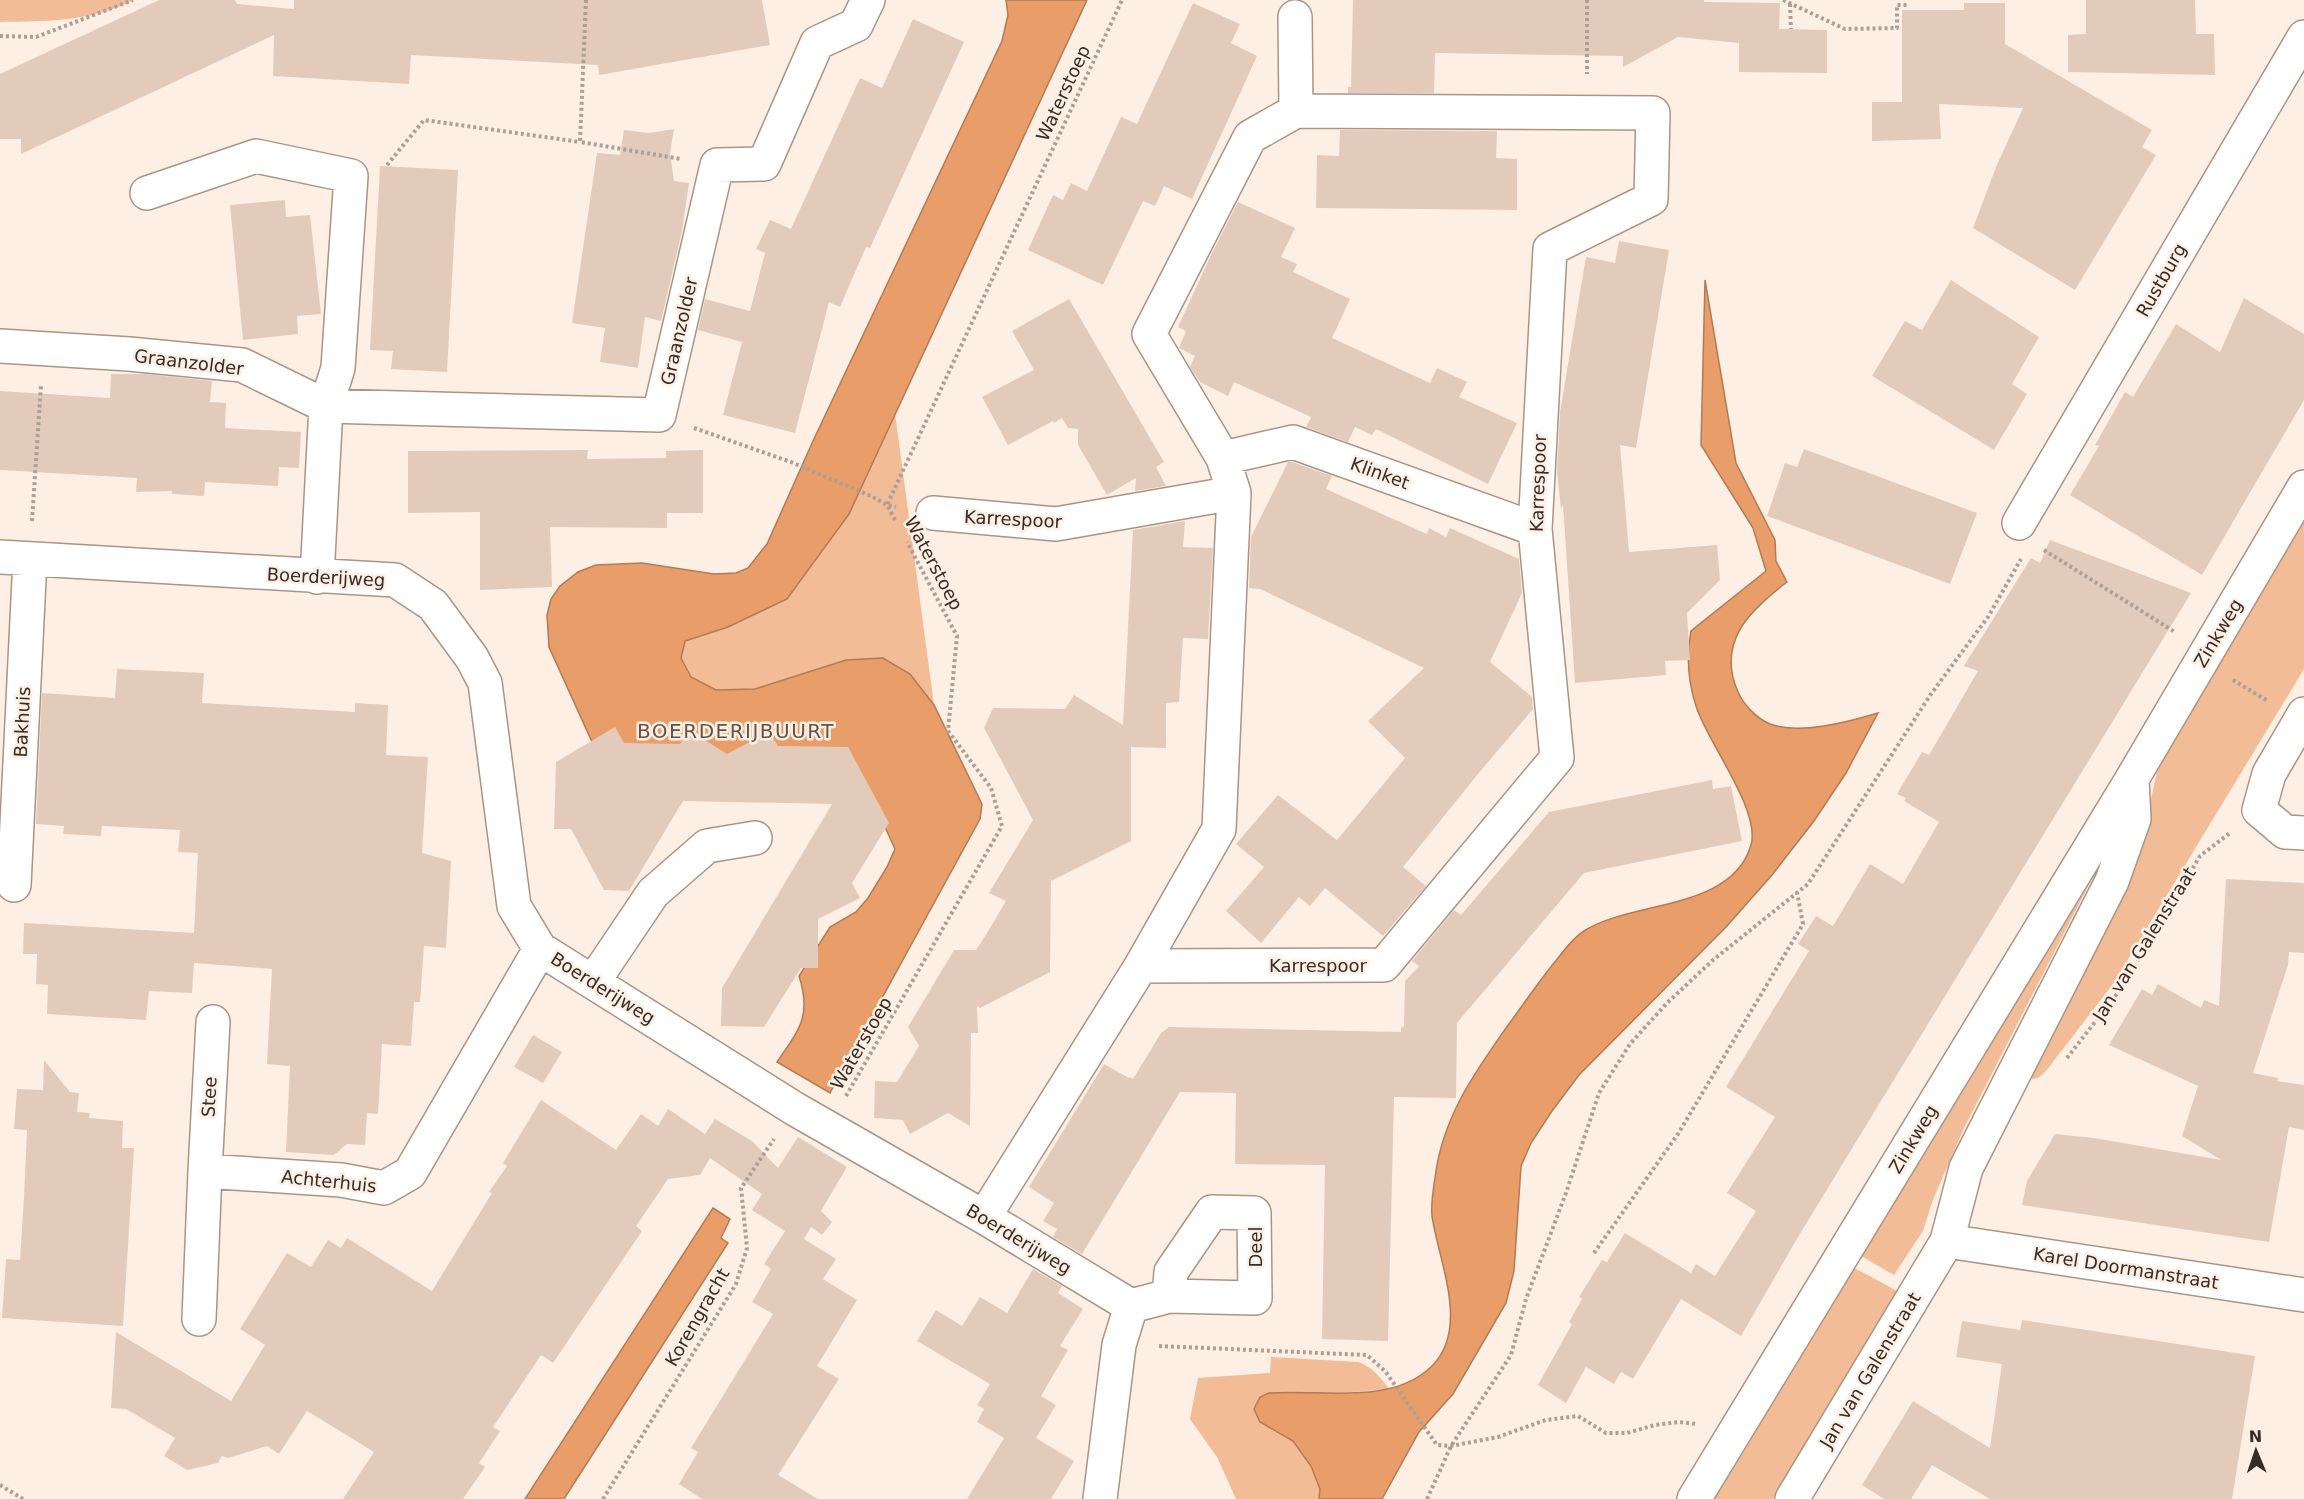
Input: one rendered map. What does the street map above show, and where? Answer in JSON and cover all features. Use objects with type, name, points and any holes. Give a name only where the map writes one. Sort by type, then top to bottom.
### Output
[{"type":"street","points":[[717,165],[764,164],[817,43],[856,26],[868,0]]},
{"type":"street","points":[[984,1217],[1141,966],[1219,829],[1234,493],[1223,458],[1149,334],[1250,137],[1296,111],[1295,17]]},
{"type":"street","name":"Rustburg","points":[[2025,532],[2304,37]]},
{"type":"street","name":"Karrespoor","points":[[1141,966],[1384,965],[1557,758],[1535,529],[1550,249],[1651,199],[1653,113],[1296,111]]},
{"type":"street","points":[[147,194],[256,156],[351,176],[338,368],[326,406],[317,577]]},
{"type":"street","name":"Graanzolder","points":[[0,346],[129,354],[242,365],[326,406],[659,415],[717,165]]},
{"type":"street","name":"Klinket","points":[[1223,458],[1293,442],[1535,529]]},
{"type":"street","name":"Zinkweg","points":[[1694,1499],[2132,778],[2304,487]]},
{"type":"street","name":"Karrespoor","points":[[933,513],[1056,524],[1234,493]]},
{"type":"street","name":"Boerderijweg","points":[[15,558],[395,580],[433,605],[472,658],[485,683],[514,906],[540,949],[795,1109],[984,1217],[1131,1306]]},
{"type":"street","name":"Bakhuis","points":[[14,885],[15,558]]},
{"type":"street","points":[[2289,709],[2259,810],[2285,832],[2304,833]]},
{"type":"street","points":[[1947,1241],[1966,1168],[2112,881],[2134,819],[2132,778]]},
{"type":"street","points":[[593,982],[653,892],[707,846],[755,838]]},
{"type":"street","name":"Achterhuis","points":[[205,1171],[341,1180],[384,1188],[410,1173],[540,949]]},
{"type":"street","name":"Stee","points":[[205,1171],[213,1022]]},
{"type":"street","points":[[199,1319],[205,1171]]},
{"type":"street","name":"Karel Doormanstraat","points":[[1947,1241],[2304,1295]]},
{"type":"street","name":"Jan van Galenstraat","points":[[1792,1499],[1947,1241]]},
{"type":"street","points":[[1100,1499],[1119,1345],[1131,1306],[1169,1296]]},
{"type":"path","points":[[0,36],[36,37],[133,0]]},
{"type":"path","points":[[580,142],[586,0]]},
{"type":"path","name":"Waterstoep","points":[[897,525],[887,505],[1122,0]]},
{"type":"path","points":[[1587,0],[1588,114]]},
{"type":"path","points":[[1783,0],[1845,29],[1897,28],[1897,5],[1909,5]]},
{"type":"path","points":[[1791,4],[1791,29]]},
{"type":"path","points":[[351,176],[381,173],[424,120],[580,142],[717,165]]},
{"type":"path","points":[[15,558],[44,348]]},
{"type":"path","points":[[659,415],[791,462],[871,496]]},
{"type":"path","points":[[1427,1499],[1452,1446],[1511,1354],[1526,1299],[1566,1193],[1599,1093],[1605,1083],[1630,1044],[1666,1005],[1713,960],[1808,884],[1930,694],[1988,617],[2025,532],[2177,634]]},
{"type":"path","name":"Waterstoep","points":[[828,1128],[1002,825],[991,788],[948,731],[957,636],[903,535]]},
{"type":"path","points":[[2225,675],[2289,709]]},
{"type":"path","name":"Jan van Galenstraat","points":[[2066,1060],[2120,990],[2200,856],[2259,810]]},
{"type":"path","points":[[1594,1253],[1677,1134],[1803,924],[1797,892]]},
{"type":"path","name":"Korengracht","points":[[603,1499],[736,1284],[747,1248],[741,1188],[795,1109]]},
{"type":"path","points":[[1119,1345],[1367,1355],[1385,1371],[1437,1445],[1452,1446],[1498,1437],[1546,1420],[1578,1416],[1606,1433],[1627,1433],[1654,1425],[1679,1422],[1697,1424],[1729,1439]]},
{"type":"path","points":[[0,1485],[23,1499]]},
{"type":"shaded area","points":[[0,0],[133,0],[102,13],[68,19],[0,22]]},
{"type":"shaded area","points":[[1006,0],[1087,0],[849,514],[787,599],[728,627],[685,641],[681,658],[691,677],[716,690],[755,689],[846,660],[883,658],[910,674],[934,705],[982,804],[980,819],[830,1093],[777,1062],[792,1041],[804,1012],[803,990],[799,976],[830,927],[856,912],[868,898],[895,849],[857,766],[602,764],[549,647],[547,615],[551,599],[560,586],[578,572],[596,565],[642,563],[714,574],[736,573],[748,568],[767,544],[813,441],[1002,41],[1008,15]]},
{"type":"shaded area","points":[[1705,280],[1736,463],[1775,540],[1776,561],[1787,582],[1749,616],[1740,629],[1731,658],[1732,674],[1738,692],[1755,715],[1770,724],[1782,727],[1824,726],[1878,713],[1846,773],[1814,821],[1772,875],[1727,926],[1579,1075],[1531,1143],[1521,1166],[1514,1271],[1506,1303],[1453,1394],[1419,1432],[1382,1499],[1319,1499],[1320,1489],[1311,1466],[1293,1441],[1260,1422],[1254,1409],[1260,1397],[1269,1393],[1375,1391],[1396,1387],[1414,1379],[1431,1367],[1443,1351],[1449,1334],[1450,1314],[1449,1294],[1432,1216],[1434,1187],[1444,1136],[1471,1081],[1538,984],[1576,937],[1604,921],[1678,901],[1724,882],[1740,866],[1751,845],[1752,830],[1748,814],[1741,795],[1702,721],[1693,697],[1689,668],[1691,631],[1766,571],[1753,528],[1701,445]]},
{"type":"shaded area","points":[[895,413],[934,705],[910,674],[846,660],[755,689],[716,690],[691,677],[681,658],[685,641],[728,627],[849,514]]},
{"type":"shaded area","points":[[2304,522],[2304,669],[2113,984],[2046,1071],[2038,1078],[2032,1079],[2027,1076],[2140,848],[2163,745]]},
{"type":"shaded area","points":[[2100,863],[1964,1128],[1932,1202],[1923,1231],[1894,1275],[1856,1253]]},
{"type":"shaded area","points":[[713,1208],[730,1219],[721,1238],[728,1243],[564,1499],[525,1499]]},
{"type":"shaded area","points":[[1849,1265],[1899,1292],[1773,1499],[1708,1499]]},
{"type":"shaded area","points":[[1271,1357],[1358,1362],[1372,1370],[1389,1389],[1341,1393],[1269,1393],[1284,1434],[1293,1441],[1311,1466],[1320,1489],[1319,1499],[1236,1499],[1217,1457],[1190,1419],[1198,1378],[1270,1373]]},
{"type":"building","points":[[159,0],[235,0],[237,4],[294,9],[294,0],[762,0],[770,45],[599,75],[598,65],[411,55],[409,84],[273,76],[274,35],[21,154],[21,139],[0,139],[0,74]]},
{"type":"building","points":[[1353,0],[1704,0],[1704,2],[1780,3],[1779,29],[1827,30],[1827,73],[1739,72],[1739,43],[1678,37],[1623,67],[1623,56],[1435,53],[1434,93],[1348,93],[1348,87],[1351,87]]},
{"type":"building","points":[[2086,0],[2195,0],[2196,34],[2214,34],[2215,75],[2068,72],[2068,35],[2086,34]]},
{"type":"building","points":[[1193,3],[1240,24],[1231,43],[1257,56],[1192,199],[1164,186],[1155,206],[1143,201],[1103,285],[1028,250],[1053,195],[1063,200],[1071,183],[1087,191],[1121,117],[1137,124]]},
{"type":"building","points":[[1964,3],[2005,3],[2005,44],[2152,130],[2142,147],[2156,155],[2075,290],[1973,228],[1996,167],[2023,108],[1939,104],[1941,139],[1872,141],[1872,102],[1902,102],[1902,10],[1964,10]]},
{"type":"building","points":[[913,19],[964,42],[870,248],[866,247],[840,307],[829,302],[795,433],[723,415],[742,342],[698,330],[705,299],[750,311],[765,253],[756,249],[770,220],[791,229],[860,78],[882,88]]},
{"type":"building","points":[[674,129],[670,153],[674,181],[689,183],[682,231],[661,321],[645,317],[638,368],[600,362],[605,328],[572,323],[597,153],[620,155],[624,130],[649,133]]},
{"type":"building","points":[[1340,130],[1497,131],[1496,158],[1517,159],[1517,210],[1316,208],[1317,155],[1339,156]]},
{"type":"building","points":[[380,166],[458,170],[447,372],[391,369],[393,351],[370,350]]},
{"type":"building","points":[[285,200],[286,217],[310,215],[321,314],[297,316],[298,334],[243,340],[230,205]]},
{"type":"building","points":[[1238,202],[1295,228],[1281,257],[1297,264],[1293,272],[1350,299],[1332,338],[1430,383],[1437,368],[1467,382],[1459,397],[1517,423],[1488,484],[1376,429],[1372,435],[1355,427],[1348,442],[1306,427],[1311,417],[1234,382],[1228,396],[1200,382],[1190,367],[1195,356],[1179,348],[1186,331],[1178,327]]},
{"type":"building","points":[[1619,241],[1669,250],[1636,448],[1620,445],[1629,552],[1717,545],[1720,580],[1687,613],[1690,660],[1665,661],[1666,675],[1575,683],[1563,505],[1561,509],[1557,472],[1560,412],[1586,257],[1615,263]]},
{"type":"building","points":[[1951,280],[2039,337],[2012,384],[2027,394],[1994,450],[1872,376],[1905,321],[1922,330]]},
{"type":"building","points":[[2244,298],[2304,334],[2304,400],[2202,575],[2070,495],[2099,446],[2095,445],[2125,392],[2133,397],[2176,324],[2220,352]]},
{"type":"building","points":[[1069,299],[1164,462],[1156,467],[1166,486],[1135,491],[1136,478],[1107,495],[1078,445],[1078,429],[1068,428],[1062,418],[1008,445],[982,397],[1034,370],[1012,331]]},
{"type":"building","points":[[111,374],[145,374],[212,381],[210,402],[226,403],[225,428],[301,432],[299,468],[279,467],[278,486],[205,482],[204,496],[172,494],[172,491],[136,492],[137,478],[0,470],[0,391],[110,398]]},
{"type":"building","points":[[1804,449],[1977,513],[1950,584],[1767,516],[1785,463],[1797,467]]},
{"type":"building","points":[[588,450],[587,459],[666,458],[666,451],[703,450],[703,513],[667,513],[667,528],[550,527],[552,587],[480,590],[480,512],[408,513],[408,451]]},
{"type":"building","points":[[1288,462],[1332,476],[1326,489],[1427,534],[1429,528],[1446,537],[1450,528],[1519,559],[1522,593],[1490,662],[1532,697],[1533,709],[1403,867],[1426,886],[1383,936],[1325,888],[1310,906],[1299,897],[1261,943],[1226,911],[1264,867],[1236,844],[1278,795],[1337,840],[1405,758],[1368,721],[1424,668],[1260,589],[1249,588],[1251,537]]},
{"type":"building","points":[[1185,521],[1183,547],[1213,548],[1208,639],[1183,638],[1179,702],[1166,703],[1166,748],[1131,747],[1131,841],[1051,881],[1050,972],[980,1008],[977,1006],[978,1033],[971,1033],[970,1126],[948,1113],[910,1134],[903,1120],[874,1118],[875,1081],[897,1082],[919,1046],[908,1027],[954,950],[976,950],[987,933],[1006,901],[989,893],[1033,820],[984,728],[993,708],[1065,709],[1074,695],[1123,725],[1133,530]]},
{"type":"building","points":[[2050,540],[2191,593],[1798,1237],[1741,1336],[1681,1299],[1633,1379],[1621,1372],[1614,1384],[1586,1367],[1566,1403],[1538,1385],[1572,1324],[1569,1322],[1582,1299],[1579,1297],[1602,1260],[1607,1262],[1625,1233],[1691,1273],[1696,1264],[1715,1276],[1756,1211],[1727,1193],[1775,1117],[1726,1087],[1809,951],[1798,944],[1816,916],[1833,926],[1870,864],[1903,884],[1939,822],[1904,801],[1906,798],[1897,794],[1922,752],[1929,755],[1978,671],[1964,666],[2031,558],[2040,563]]},
{"type":"building","points":[[117,669],[204,673],[202,703],[355,712],[355,703],[388,705],[386,755],[428,757],[422,853],[451,861],[446,948],[424,946],[420,1002],[414,1002],[411,1046],[382,1044],[378,1114],[367,1113],[365,1145],[347,1144],[334,1155],[286,1152],[290,1066],[267,1064],[272,969],[194,963],[192,993],[149,991],[146,1020],[47,1014],[48,985],[36,984],[37,954],[23,954],[24,923],[194,933],[198,853],[178,852],[180,830],[102,826],[101,836],[63,834],[64,826],[36,824],[42,693],[115,698]]},
{"type":"building","points":[[615,727],[624,743],[680,744],[689,730],[727,754],[769,732],[778,746],[848,747],[889,823],[852,883],[860,898],[818,919],[818,968],[801,968],[764,1027],[721,1026],[722,988],[832,804],[683,801],[629,891],[604,890],[571,829],[554,829],[556,762]]},
{"type":"building","points":[[1712,780],[1713,789],[1731,786],[1742,841],[1584,873],[1457,1023],[1456,1098],[1394,1097],[1388,1341],[1322,1339],[1325,1165],[1235,1164],[1236,1093],[1180,1092],[1082,1254],[1053,1237],[1057,1229],[1043,1221],[1054,1203],[1029,1187],[1104,1064],[1133,1079],[1161,1033],[1169,1027],[1401,1032],[1401,1027],[1404,1027],[1405,981],[1419,966],[1412,961],[1454,910],[1461,915],[1549,812]]},
{"type":"building","points":[[2226,879],[2304,883],[2304,953],[2289,952],[2288,965],[2253,1073],[2278,1078],[2277,1081],[2304,1085],[2304,1130],[2289,1127],[2269,1242],[2022,1205],[2027,1181],[2055,1134],[2094,1138],[2221,1160],[2182,1136],[2198,1086],[2109,1045],[2142,989],[2152,995],[2158,984],[2201,1008],[2204,1000],[2219,1006]]},
{"type":"building","points":[[533,1035],[562,1052],[543,1083],[514,1067]]},
{"type":"building","points":[[44,1060],[70,1092],[79,1093],[77,1112],[90,1113],[89,1118],[123,1121],[122,1148],[134,1148],[123,1326],[2,1318],[6,1259],[20,1260],[27,1130],[14,1129],[17,1089],[43,1090]]},
{"type":"building","points":[[541,1100],[616,1150],[641,1114],[658,1126],[668,1109],[705,1134],[715,1119],[752,1141],[778,1168],[798,1137],[847,1167],[821,1211],[832,1222],[822,1235],[811,1227],[804,1239],[836,1259],[823,1279],[857,1300],[817,1366],[839,1379],[778,1475],[818,1499],[702,1499],[679,1484],[698,1452],[691,1448],[773,1314],[752,1302],[771,1269],[764,1264],[785,1231],[752,1210],[762,1194],[710,1158],[700,1175],[668,1179],[636,1226],[642,1231],[553,1363],[541,1355],[493,1427],[500,1431],[479,1463],[485,1467],[463,1499],[343,1499],[374,1452],[307,1411],[279,1454],[267,1446],[228,1458],[222,1456],[218,1463],[187,1470],[164,1456],[175,1438],[126,1409],[111,1408],[116,1332],[231,1401],[265,1345],[240,1329],[287,1253],[311,1267],[328,1240],[341,1248],[347,1238],[432,1291],[492,1193],[489,1192],[507,1166],[503,1163]]},
{"type":"building","points":[[1033,1269],[1062,1286],[1058,1293],[1083,1309],[1060,1346],[1068,1350],[1041,1396],[1056,1405],[1036,1438],[1074,1461],[1051,1499],[967,1499],[1004,1438],[977,1422],[984,1409],[977,1405],[990,1384],[917,1341],[936,1310],[962,1326],[980,1297],[1007,1313]]},
{"type":"building","points":[[2022,1320],[2255,1356],[2232,1499],[1990,1499],[1932,1465],[1911,1499],[1884,1499],[1862,1485],[1913,1401],[1990,1448],[2002,1364],[1956,1357],[1962,1321],[2020,1330]]},
{"type":"district","name":"BOERDERIJBUURT","points":[[736,731]]}]
